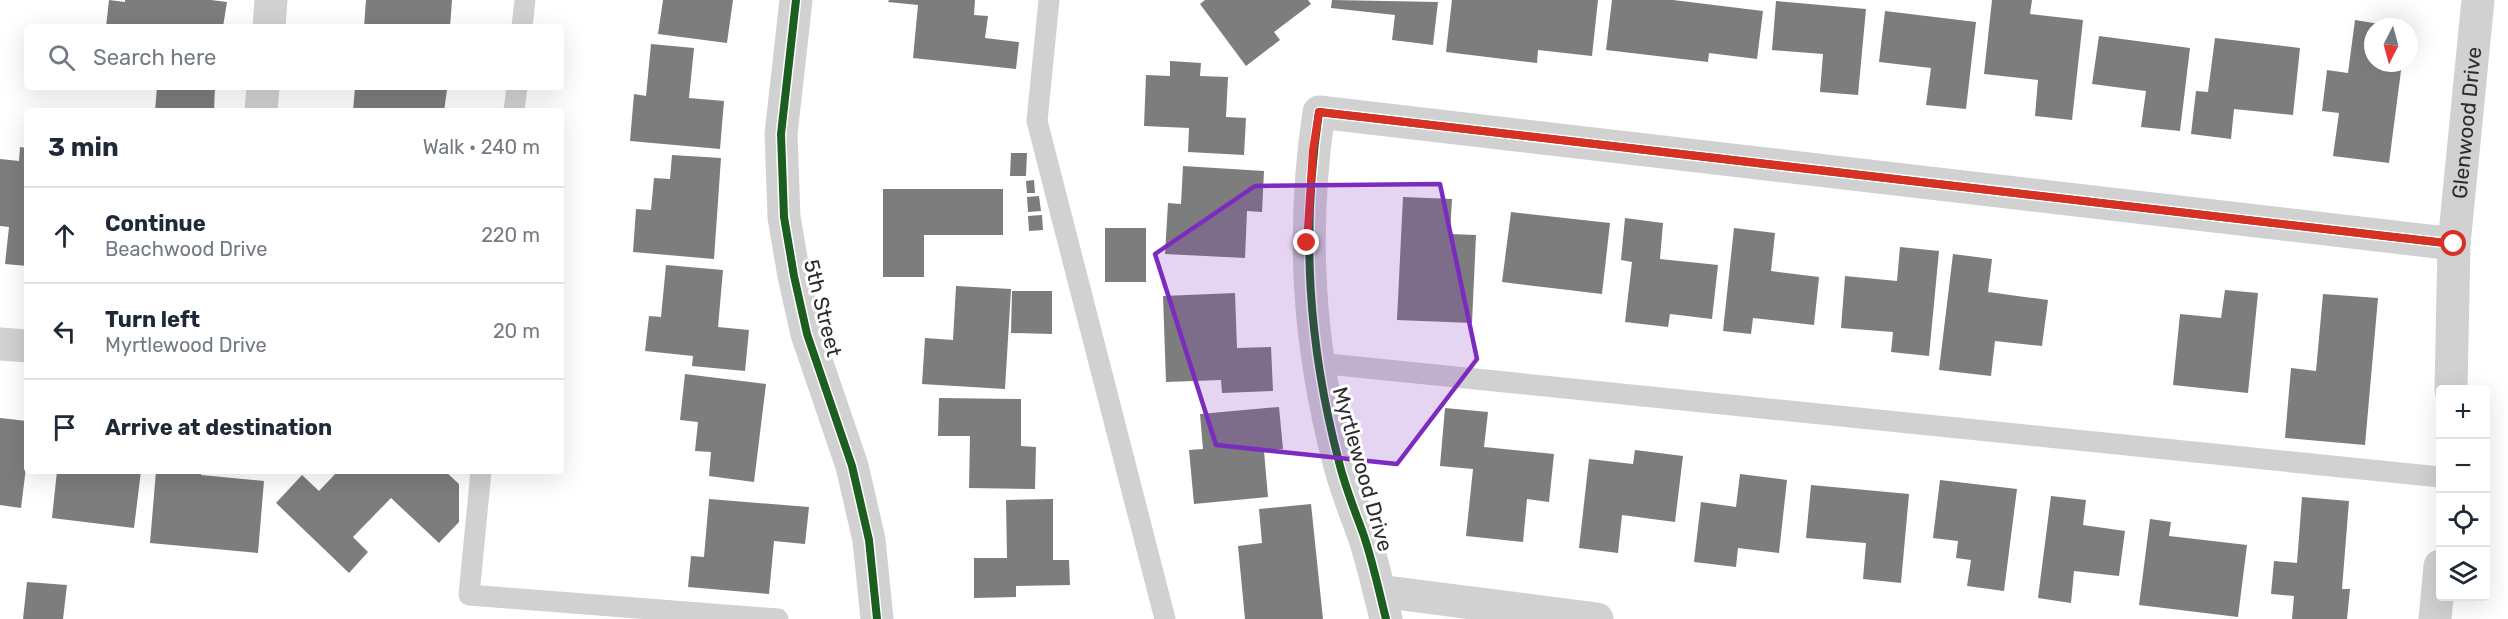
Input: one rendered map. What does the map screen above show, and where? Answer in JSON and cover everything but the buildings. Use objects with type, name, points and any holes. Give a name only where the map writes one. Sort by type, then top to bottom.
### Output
[{"type":"street","points":[[269,24],[271,0]]},
{"type":"street","name":"5th Street","points":[[796,0],[780,134],[784,217],[807,334],[852,466],[868,540],[877,619]]},
{"type":"street","name":"Glenwood Drive","points":[[2451,385],[2454,244],[2478,0]]},
{"type":"street","points":[[261,108],[263,90]]},
{"type":"street","name":"Myrtlewood Drive","points":[[1383,605],[1339,465],[1321,388],[1309,296],[1307,243],[1313,150],[1319,112],[2454,244]]},
{"type":"street","points":[[0,344],[24,346]]},
{"type":"street","points":[[2435,619],[2437,601]]},
{"type":"street","points":[[1383,605],[1597,619]]},
{"type":"lane","points":[[522,24],[525,0]]},
{"type":"lane","points":[[1049,0],[1037,121],[1165,619]]},
{"type":"lane","points":[[514,108],[517,90]]},
{"type":"lane","points":[[1318,363],[2436,477]]},
{"type":"lane","points":[[481,474],[469,595],[778,619]]},
{"type":"highlighted area","points":[[1440,184],[1477,359],[1397,464],[1216,445],[1155,254],[1255,186]]},
{"type":"cycle path","points":[[796,0],[781,134],[784,217],[807,334],[852,466],[869,540],[877,619]]},
{"type":"cycle path","points":[[1386,619],[1367,546],[1339,462],[1320,375],[1314,331],[1309,245],[1310,201],[1319,112],[2454,244]]},
{"type":"route","points":[[1307,243],[1313,150],[1319,112],[2454,244]]}]
